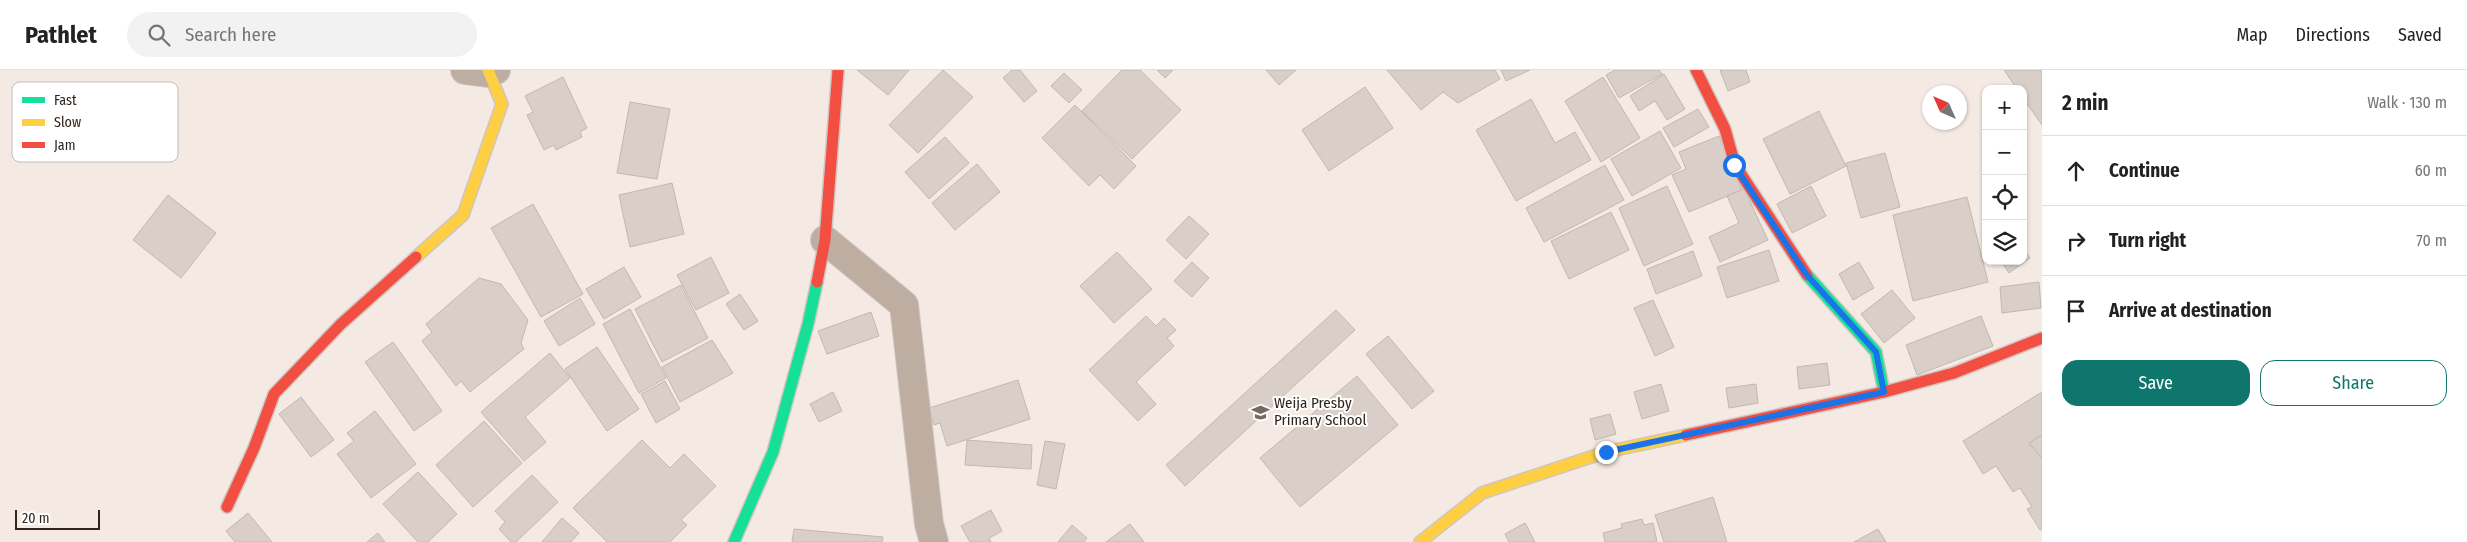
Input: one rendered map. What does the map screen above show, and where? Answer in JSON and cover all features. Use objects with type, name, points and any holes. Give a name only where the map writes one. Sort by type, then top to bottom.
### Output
[{"type":"street","points":[[734,542],[774,452],[808,324],[825,240],[838,70]]},
{"type":"street","points":[[1696,70],[1725,129],[1734,165],[1806,274],[1876,352],[1884,392]]},
{"type":"street","points":[[227,507],[254,448],[274,394],[341,324],[463,215],[502,104],[484,71]]},
{"type":"street","points":[[825,240],[904,306],[929,524],[934,542]]},
{"type":"street","points":[[1434,537],[1482,493],[1606,452],[1884,392],[1954,373],[2042,338]]},
{"type":"building","points":[[857,70],[909,70],[888,95]]},
{"type":"building","points":[[943,70],[973,97],[918,153],[889,125]]},
{"type":"building","points":[[1012,70],[1020,70],[1037,91],[1024,102],[1003,78]]},
{"type":"building","points":[[1122,70],[1140,70],[1181,110],[1132,159],[1082,111]]},
{"type":"building","points":[[1157,70],[1173,70],[1165,78]]},
{"type":"building","points":[[1266,70],[1296,70],[1279,85]]},
{"type":"building","points":[[1387,70],[1495,70],[1500,79],[1458,103],[1443,92],[1421,110]]},
{"type":"building","points":[[1501,70],[1530,70],[1506,81]]},
{"type":"building","points":[[1615,70],[1659,70],[1662,74],[1619,98],[1606,75]]},
{"type":"building","points":[[1720,70],[1746,70],[1750,82],[1728,91]]},
{"type":"building","points":[[2004,70],[2042,70],[2042,125],[2027,104],[2027,85],[2014,85]]},
{"type":"building","points":[[1064,73],[1082,90],[1069,103],[1051,86]]},
{"type":"building","points":[[1664,74],[1685,109],[1667,120],[1655,101],[1639,111],[1630,96]]},
{"type":"building","points":[[563,77],[587,128],[580,132],[582,137],[556,150],[554,145],[544,150],[527,115],[533,112],[525,96]]},
{"type":"building","points":[[1603,77],[1640,138],[1601,162],[1565,101]]},
{"type":"building","points":[[1365,87],[1393,128],[1329,171],[1302,130]]},
{"type":"building","points":[[1531,99],[1555,143],[1575,132],[1591,160],[1516,201],[1476,130]]},
{"type":"building","points":[[630,102],[670,109],[657,179],[617,173]]},
{"type":"building","points":[[1075,105],[1136,166],[1114,189],[1100,175],[1089,186],[1042,138]]},
{"type":"building","points":[[1698,109],[1709,127],[1674,147],[1663,128]]},
{"type":"building","points":[[1819,111],[1846,166],[1790,194],[1763,139]]},
{"type":"building","points":[[1660,131],[1681,168],[1632,196],[1611,159]]},
{"type":"building","points":[[1719,136],[1742,190],[1689,212],[1672,175],[1686,169],[1679,152]]},
{"type":"building","points":[[945,137],[969,163],[929,199],[905,172]]},
{"type":"building","points":[[1885,153],[1900,207],[1861,218],[1846,163]]},
{"type":"building","points":[[977,164],[1000,192],[955,230],[932,203]]},
{"type":"building","points":[[1605,165],[1624,200],[1544,242],[1526,208]]},
{"type":"building","points":[[672,183],[684,234],[630,247],[619,195]]},
{"type":"building","points":[[1667,186],[1693,244],[1644,266],[1619,208]]},
{"type":"building","points":[[1811,186],[1826,216],[1792,233],[1777,204]]},
{"type":"building","points":[[1744,189],[1768,240],[1720,262],[1709,237],[1739,223],[1727,196]]},
{"type":"building","points":[[168,195],[216,233],[181,278],[133,240]]},
{"type":"building","points":[[1967,197],[1982,258],[1982,265],[1984,265],[1988,282],[1913,301],[1893,215]]},
{"type":"building","points":[[533,204],[583,294],[541,317],[491,228]]},
{"type":"building","points":[[1611,212],[1629,250],[1569,279],[1551,241]]},
{"type":"building","points":[[1189,216],[1209,234],[1186,259],[1166,240]]},
{"type":"building","points":[[1769,250],[1779,281],[1727,298],[1717,267]]},
{"type":"building","points":[[1693,251],[1702,276],[1656,294],[1647,269]]},
{"type":"building","points":[[1117,252],[1152,289],[1114,323],[1080,286]]},
{"type":"building","points":[[711,257],[729,293],[696,310],[677,275]]},
{"type":"building","points":[[1192,262],[1209,278],[1192,297],[1174,281]]},
{"type":"building","points":[[1859,262],[1874,288],[1853,300],[1839,274]]},
{"type":"building","points":[[2004,265],[2020,265],[2009,273]]},
{"type":"building","points":[[624,267],[641,297],[604,319],[586,289]]},
{"type":"building","points":[[479,278],[501,284],[528,320],[521,343],[524,349],[470,392],[461,381],[456,386],[422,341],[432,332],[426,324]]},
{"type":"building","points":[[2039,282],[2041,308],[2002,313],[2000,287]]},
{"type":"building","points":[[681,285],[708,338],[662,362],[635,309]]},
{"type":"building","points":[[1892,290],[1915,318],[1884,343],[1861,314]]},
{"type":"building","points":[[740,294],[758,321],[744,330],[726,304]]},
{"type":"building","points":[[580,298],[595,324],[559,346],[544,321]]},
{"type":"building","points":[[1653,300],[1674,347],[1655,356],[1634,308]]},
{"type":"building","points":[[630,309],[666,378],[639,393],[603,324]]},
{"type":"building","points":[[1336,310],[1355,330],[1185,486],[1166,465]]},
{"type":"building","points":[[871,312],[879,336],[827,354],[818,331]]},
{"type":"building","points":[[1146,316],[1156,326],[1164,318],[1176,330],[1167,338],[1174,346],[1136,382],[1156,404],[1138,421],[1089,370]]},
{"type":"building","points":[[1981,316],[1993,346],[1917,375],[1906,345]]},
{"type":"building","points":[[1388,336],[1434,391],[1412,409],[1366,354]]},
{"type":"building","points":[[712,340],[733,373],[680,402],[662,367]]},
{"type":"building","points":[[393,342],[442,411],[414,431],[365,362]]},
{"type":"building","points":[[597,347],[639,409],[607,431],[565,369]]},
{"type":"building","points":[[550,353],[570,378],[525,417],[546,442],[524,461],[481,412]]},
{"type":"building","points":[[1827,363],[1830,385],[1799,389],[1797,367]]},
{"type":"building","points":[[1357,376],[1398,425],[1300,507],[1260,458]]},
{"type":"building","points":[[1018,380],[1030,419],[947,446],[940,423],[934,425],[929,408]]},
{"type":"building","points":[[665,381],[680,409],[656,423],[641,394]]},
{"type":"building","points":[[1661,384],[1669,411],[1642,419],[1634,392]]},
{"type":"building","points":[[1756,384],[1758,403],[1729,408],[1726,388]]},
{"type":"building","points":[[833,392],[842,411],[819,422],[810,404]]},
{"type":"building","points":[[2042,392],[2042,435],[2029,443],[2042,458],[2042,529],[2040,530],[2027,509],[2032,507],[2020,488],[2013,492],[1996,466],[1983,474],[1963,441]]},
{"type":"building","points":[[301,397],[334,440],[311,457],[279,414]]},
{"type":"building","points":[[375,411],[416,464],[371,498],[337,454],[354,441],[347,433]]},
{"type":"building","points":[[1610,414],[1616,434],[1595,440],[1590,419]]},
{"type":"building","points":[[484,421],[522,463],[473,507],[436,465]]},
{"type":"building","points":[[2042,435],[2042,458],[2029,443]]},
{"type":"building","points":[[642,440],[670,468],[684,454],[716,486],[681,520],[687,525],[670,542],[607,542],[573,508]]},
{"type":"building","points":[[967,440],[1032,445],[1031,469],[965,465]]},
{"type":"building","points":[[1045,441],[1065,444],[1056,489],[1037,485]]},
{"type":"building","points":[[418,472],[457,514],[428,542],[418,542],[383,504]]},
{"type":"building","points":[[532,475],[558,502],[516,542],[511,542],[499,529],[505,522],[495,511]]},
{"type":"building","points":[[1713,497],[1727,542],[1664,542],[1655,515]]},
{"type":"building","points":[[991,510],[1002,531],[989,538],[991,542],[970,542],[961,526]]},
{"type":"building","points":[[248,513],[272,542],[235,542],[226,531]]},
{"type":"building","points":[[562,518],[579,533],[571,542],[542,542]]},
{"type":"building","points":[[1642,519],[1644,525],[1653,523],[1657,542],[1605,542],[1603,533],[1622,528],[1621,524]]},
{"type":"building","points":[[1525,523],[1535,542],[1509,542],[1505,534]]},
{"type":"building","points":[[1130,524],[1144,542],[1106,542]]},
{"type":"building","points":[[1072,525],[1087,538],[1084,542],[1058,542]]},
{"type":"building","points":[[794,529],[883,537],[882,542],[792,542]]},
{"type":"building","points":[[1878,529],[1886,542],[1854,542]]},
{"type":"building","points":[[378,533],[385,542],[367,542]]},
{"type":"traffic: fast","points":[[1807,275],[1876,352],[1884,392]]},
{"type":"traffic: fast","points":[[734,542],[773,452],[808,324],[817,282]]},
{"type":"traffic: slow","points":[[416,257],[463,215],[502,104],[488,70]]},
{"type":"traffic: slow","points":[[1420,542],[1482,493],[1606,452],[1686,435]]},
{"type":"traffic: jam","points":[[817,282],[825,240],[838,70]]},
{"type":"traffic: jam","points":[[1696,70],[1725,129],[1735,165],[1807,275]]},
{"type":"traffic: jam","points":[[227,507],[254,448],[274,394],[341,324],[416,257]]},
{"type":"traffic: jam","points":[[1686,435],[1884,392],[1954,373],[2042,338]]},
{"type":"place","name":"Weija Presby Primary School","points":[[1260,412]]},
{"type":"route","points":[[1606,452],[1884,392],[1876,352],[1806,274],[1734,165]]}]
